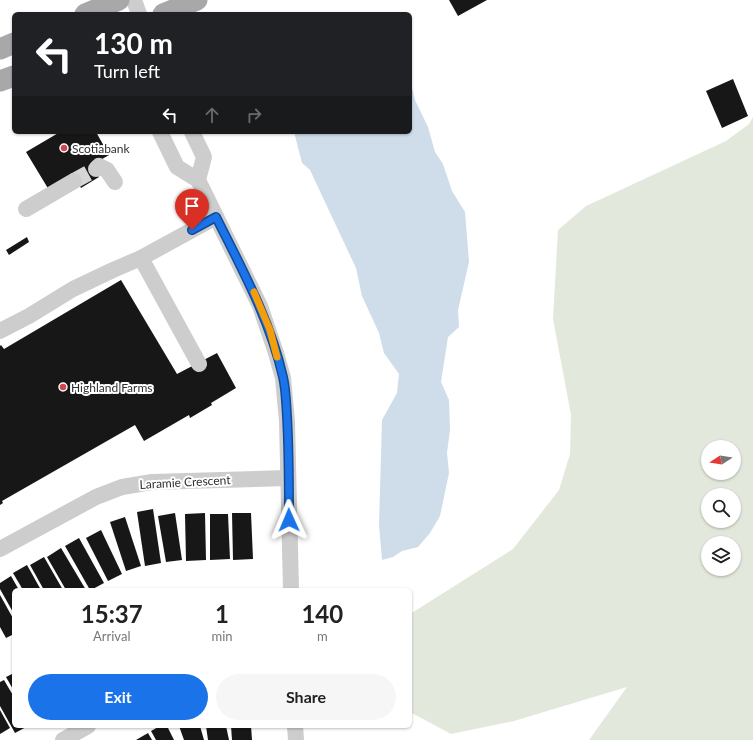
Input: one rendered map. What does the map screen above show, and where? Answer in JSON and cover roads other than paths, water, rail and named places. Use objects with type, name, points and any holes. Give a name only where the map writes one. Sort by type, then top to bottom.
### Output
[{"type":"main road","points":[[168,12],[197,0]]},
{"type":"main road","points":[[90,12],[109,5]]},
{"type":"main road","points":[[0,49],[12,44]]},
{"type":"main road","points":[[0,81],[12,77]]},
{"type":"street","points":[[134,0],[138,12]]},
{"type":"street","points":[[161,134],[177,166],[198,180],[260,306],[276,353],[283,378],[289,452],[288,478],[291,588]]},
{"type":"street","points":[[193,134],[204,157],[198,180]]},
{"type":"street","points":[[96,168],[100,166],[107,170],[115,182]]},
{"type":"street","points":[[26,208],[74,181]]},
{"type":"street","points":[[0,332],[73,289],[141,258],[216,217]]},
{"type":"street","points":[[141,258],[199,364]]},
{"type":"street","name":"Laramie Crescent","points":[[0,549],[96,497],[122,487],[152,482],[288,478]]},
{"type":"street","points":[[62,740],[84,728]]},
{"type":"street","points":[[295,728],[296,740]]},
{"type":"water","points":[[412,88],[415,100],[428,127],[435,152],[443,164],[452,191],[465,212],[469,262],[458,310],[459,327],[448,337],[441,382],[449,400],[450,430],[447,453],[449,473],[440,516],[430,533],[418,547],[402,551],[393,557],[382,560],[379,525],[382,420],[397,393],[399,374],[384,353],[379,333],[362,296],[356,268],[310,170],[302,163],[295,134],[412,134]]},
{"type":"tunnel","points":[[74,181],[96,169]]},
{"type":"place","name":"Scotiabank","points":[[64,148]]},
{"type":"place","name":"Highland Farms","points":[[63,387]]}]
